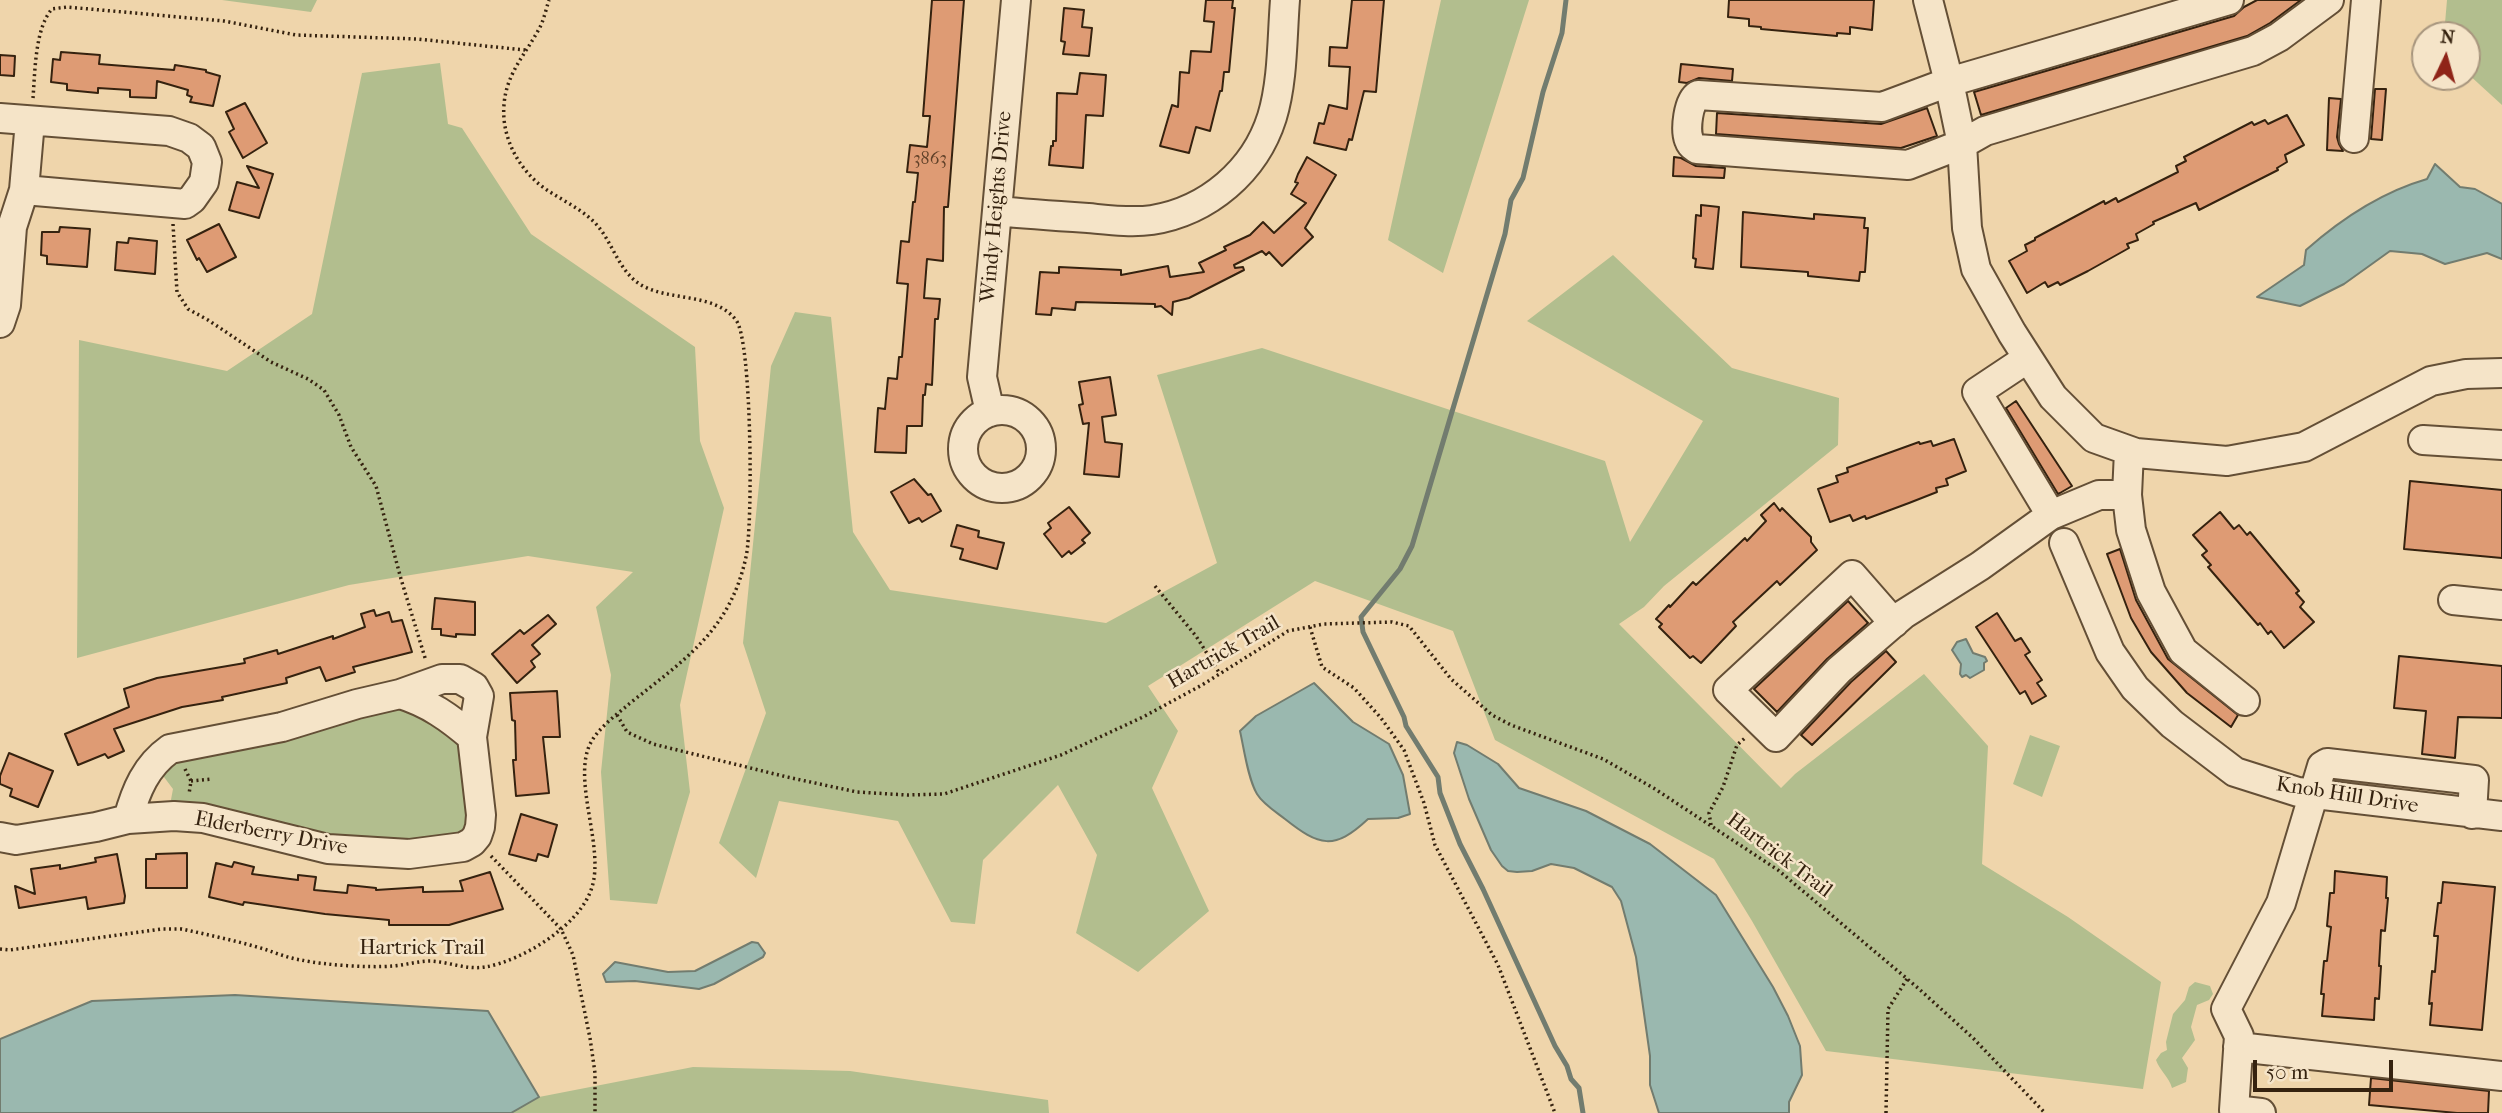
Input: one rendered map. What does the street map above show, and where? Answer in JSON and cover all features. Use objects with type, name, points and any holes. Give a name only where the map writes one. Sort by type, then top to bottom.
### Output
[{"type":"street","name":"Windy Heights Drive","points":[[990,412],[982,377],[1016,0]]},
{"type":"street","points":[[997,211],[1121,221],[1150,220],[1188,210],[1222,190],[1253,156],[1272,116],[1285,0]]},
{"type":"street","points":[[1928,0],[1950,82],[1962,144],[1967,228],[1976,269],[2053,397],[2094,438],[2129,451],[2227,461],[2304,447],[2431,381],[2466,374],[2502,373]]},
{"type":"street","points":[[2229,0],[1950,82],[1875,108],[1698,95],[1690,104],[1688,139],[1697,149],[1908,165],[1962,144],[1985,131],[2253,51],[2279,37],[2329,0]]},
{"type":"street","points":[[2354,138],[2366,0]]},
{"type":"street","points":[[0,118],[169,131],[189,138],[201,147],[207,162],[204,182],[192,200],[185,204],[24,190]]},
{"type":"street","points":[[0,323],[6,305],[6,226],[24,190],[30,121]]},
{"type":"street","points":[[2028,358],[1977,393],[2051,514]]},
{"type":"street","points":[[2423,440],[2502,445]]},
{"type":"street","points":[[2129,451],[2127,495],[2131,530],[2151,592],[2183,651],[2245,701]]},
{"type":"street","points":[[1894,623],[1852,575],[1728,690],[1776,737],[1839,670],[1894,623],[1980,566],[2051,514],[2099,495],[2127,495]]},
{"type":"street","name":"Knob Hill Drive","points":[[2064,543],[2110,652],[2135,688],[2172,724],[2235,772],[2263,783],[2313,794],[2502,816]]},
{"type":"street","points":[[2453,600],[2502,605]]},
{"type":"street","name":"Elderberry Drive","points":[[0,837],[16,840],[128,819],[190,817],[328,849],[409,853],[463,847],[472,842],[481,827],[472,737],[479,696],[474,687],[460,679],[442,679],[400,694],[356,704],[282,727],[170,749],[158,757],[146,773],[133,799],[128,819]]},
{"type":"street","points":[[400,694],[446,715],[472,737]]},
{"type":"street","points":[[2261,1113],[2234,1110],[2239,1036],[2227,1009],[2281,903],[2313,794]]},
{"type":"street","points":[[2238,1047],[2502,1076]]},
{"type":"path","name":"Hartrick Trail","points":[[0,949],[10,950],[142,931],[181,929],[302,961],[391,967],[427,961],[483,967],[504,962],[530,950],[561,929],[580,908],[592,889],[595,867],[586,772],[588,748],[617,714],[691,655],[715,630],[738,585],[747,553],[751,454],[746,399],[747,360],[737,321],[725,311],[704,302],[649,289],[639,284],[629,276],[593,220],[542,187],[523,168],[507,139],[503,108],[507,82],[540,28],[549,0]]},
{"type":"path","points":[[30,121],[41,30],[45,17],[52,9],[223,21],[296,35],[416,39],[525,50]]},
{"type":"path","points":[[171,204],[177,292],[181,301],[188,309],[271,362],[324,390],[339,415],[351,447],[376,486],[433,682]]},
{"type":"path","points":[[1155,586],[1196,636],[1220,674]]},
{"type":"path","name":"Hartrick Trail","points":[[617,714],[627,732],[653,744],[787,778],[857,792],[944,794],[1061,755],[1143,717],[1220,674],[1288,631],[1324,624],[1392,622],[1409,626],[1451,679],[1492,715],[1511,725],[1603,759],[1711,825],[1778,870],[1973,1038],[2045,1113]]},
{"type":"path","points":[[1310,627],[1322,667],[1354,688],[1381,718],[1404,751],[1424,803],[1435,845],[1498,965],[1555,1113]]},
{"type":"path","points":[[1711,825],[1709,813],[1723,787],[1737,745],[1760,722]]},
{"type":"path","points":[[180,747],[187,776],[191,781]]},
{"type":"path","points":[[191,781],[212,779]]},
{"type":"path","points":[[190,817],[191,781]]},
{"type":"path","points":[[487,852],[561,929],[573,955],[595,1073],[595,1113]]},
{"type":"path","points":[[1886,1113],[1888,1009],[1907,979]]},
{"type":"green space","points":[[222,0],[317,0],[311,12]]},
{"type":"green space","points":[[1441,0],[1529,0],[1443,273],[1388,240]]},
{"type":"green space","points":[[2447,0],[2502,0],[2502,105],[2481,86],[2481,21],[2445,21]]},
{"type":"green space","points":[[440,63],[448,124],[462,128],[531,234],[695,347],[700,441],[724,508],[680,705],[690,792],[657,904],[610,900],[601,772],[611,675],[596,607],[633,572],[528,556],[349,585],[77,658],[79,340],[227,371],[312,314],[362,73]]},
{"type":"green space","points":[[1613,255],[1732,368],[1839,398],[1838,445],[1664,586],[1644,607],[1619,624],[1781,788],[1795,774],[1924,674],[1988,746],[1982,864],[2068,917],[2161,982],[2143,1089],[1826,1051],[1714,859],[1495,740],[1453,631],[1315,581],[1148,686],[1178,731],[1152,788],[1209,911],[1138,972],[1076,933],[1097,855],[1058,785],[983,860],[975,924],[951,922],[898,821],[779,801],[756,878],[719,843],[766,713],[743,643],[771,366],[795,312],[831,317],[853,532],[890,590],[1106,623],[1217,563],[1157,375],[1262,348],[1605,461],[1630,542],[1703,421],[1527,321]]},
{"type":"green space","points":[[395,707],[415,711],[446,728],[459,745],[472,826],[452,840],[366,843],[170,805],[173,789],[164,777],[159,775],[167,763]]},
{"type":"green space","points":[[2030,735],[2060,746],[2042,797],[2013,784]]},
{"type":"green space","points":[[2195,982],[2210,986],[2213,994],[2209,1000],[2197,1005],[2191,1027],[2195,1040],[2182,1058],[2188,1068],[2186,1082],[2172,1088],[2156,1060],[2167,1050],[2166,1042],[2173,1014],[2185,1000],[2189,987]]},
{"type":"green space","points":[[693,1067],[850,1071],[1048,1100],[1049,1113],[511,1113],[539,1097]]},
{"type":"water","points":[[2435,164],[2460,187],[2475,189],[2502,204],[2502,259],[2487,253],[2445,264],[2422,254],[2390,251],[2344,284],[2300,306],[2257,297],[2304,265],[2306,250],[2333,228],[2378,199],[2427,179]]},
{"type":"water","points":[[1966,639],[1973,653],[1985,657],[1987,661],[1984,663],[1984,670],[1970,678],[1960,674],[1961,664],[1952,650],[1957,642]]},
{"type":"water","points":[[1314,683],[1353,722],[1389,744],[1403,775],[1410,814],[1398,818],[1368,819],[1345,836],[1327,841],[1317,839],[1297,828],[1260,798],[1249,772],[1240,731],[1256,716]]},
{"type":"water","points":[[1457,742],[1498,764],[1519,788],[1586,811],[1650,844],[1716,895],[1773,987],[1800,1046],[1802,1075],[1789,1102],[1789,1113],[1659,1113],[1650,1085],[1650,1056],[1636,957],[1621,901],[1612,887],[1574,868],[1551,864],[1532,871],[1517,872],[1508,871],[1502,866],[1491,850],[1469,799],[1454,753]]},
{"type":"water","points":[[752,942],[758,943],[765,953],[763,957],[714,984],[699,989],[635,981],[606,982],[603,974],[615,962],[668,972],[695,971]]},
{"type":"water","points":[[235,995],[488,1011],[539,1097],[511,1113],[0,1113],[0,1039],[92,1001]]},
{"type":"building","points":[[932,0],[964,0],[948,207],[944,207],[943,261],[927,259],[924,298],[940,299],[938,319],[935,319],[932,385],[926,384],[923,395],[922,426],[907,426],[906,453],[875,452],[878,408],[885,409],[888,378],[897,379],[899,357],[902,357],[908,284],[897,283],[901,241],[909,242],[918,173],[907,172],[910,145],[927,147],[930,116],[923,116]]},
{"type":"building","points":[[1206,0],[1233,0],[1232,8],[1235,8],[1229,72],[1224,72],[1222,91],[1210,131],[1196,127],[1189,153],[1160,146],[1172,105],[1178,107],[1180,72],[1189,73],[1191,51],[1211,52],[1214,22],[1204,21]]},
{"type":"building","points":[[1352,0],[1384,0],[1376,92],[1364,91],[1352,140],[1349,139],[1346,150],[1314,143],[1319,123],[1324,124],[1329,105],[1347,109],[1350,67],[1329,66],[1330,47],[1347,48]]},
{"type":"building","points":[[1729,0],[1874,0],[1872,30],[1850,27],[1850,34],[1837,33],[1837,36],[1761,29],[1749,26],[1749,19],[1728,17]]},
{"type":"building","points":[[2257,0],[2301,0],[2247,36],[1981,115],[1974,92],[2234,16]]},
{"type":"building","points":[[1064,8],[1084,10],[1082,27],[1092,28],[1089,56],[1063,54],[1065,42],[1061,41]]},
{"type":"building","points":[[61,52],[100,55],[99,64],[174,70],[175,65],[206,70],[220,76],[213,106],[190,102],[192,97],[187,95],[188,90],[157,81],[156,98],[130,97],[130,90],[98,88],[98,93],[67,90],[67,84],[51,82],[53,59],[60,60]]},
{"type":"building","points":[[0,55],[15,56],[14,76],[0,75]]},
{"type":"building","points":[[1681,64],[1733,69],[1732,81],[1699,78],[1687,83],[1679,82]]},
{"type":"building","points":[[1080,73],[1106,75],[1103,116],[1086,115],[1083,168],[1049,165],[1051,146],[1053,141],[1056,141],[1057,93],[1077,94]]},
{"type":"building","points":[[2375,89],[2386,89],[2382,140],[2371,139]]},
{"type":"building","points":[[2329,98],[2341,99],[2337,137],[2343,151],[2327,150]]},
{"type":"building","points":[[245,103],[267,143],[243,158],[229,132],[234,129],[226,112]]},
{"type":"building","points":[[1927,108],[1937,136],[1901,148],[1716,134],[1717,113],[1881,124]]},
{"type":"building","points":[[2287,115],[2304,145],[2285,155],[2287,162],[2277,168],[2278,170],[2199,210],[2196,203],[2153,222],[2154,224],[2136,234],[2138,240],[2127,244],[2129,248],[2060,285],[2058,282],[2048,287],[2045,282],[2027,293],[2009,261],[2027,251],[2025,245],[2035,238],[2104,201],[2105,204],[2116,198],[2118,202],[2178,172],[2176,166],[2186,161],[2184,157],[2252,122],[2254,125],[2265,120],[2268,124]]},
{"type":"building","points":[[1307,157],[1336,175],[1305,228],[1313,237],[1282,266],[1269,252],[1266,255],[1262,251],[1234,265],[1235,268],[1243,267],[1244,270],[1189,298],[1173,302],[1172,315],[1161,306],[1155,307],[1155,304],[1076,302],[1075,310],[1052,308],[1051,315],[1036,314],[1040,272],[1059,273],[1059,267],[1121,270],[1121,275],[1168,266],[1170,277],[1204,272],[1199,263],[1250,235],[1263,222],[1274,233],[1306,203],[1291,194]]},
{"type":"building","points":[[1674,157],[1696,166],[1725,168],[1724,178],[1673,176]]},
{"type":"building","points":[[247,166],[273,174],[259,218],[229,210],[237,182],[259,188]]},
{"type":"building","points":[[1701,205],[1719,207],[1713,269],[1695,267],[1696,259],[1693,258],[1696,215],[1701,216]]},
{"type":"building","points":[[1743,212],[1814,219],[1814,214],[1865,218],[1864,228],[1868,228],[1865,272],[1860,272],[1859,281],[1808,276],[1808,272],[1741,267]]},
{"type":"building","points":[[219,224],[236,257],[207,272],[199,258],[197,260],[187,240]]},
{"type":"building","points":[[60,227],[90,229],[87,267],[47,264],[47,256],[41,255],[42,232],[59,232]]},
{"type":"building","points":[[129,238],[157,241],[155,274],[115,270],[117,242],[128,243]]},
{"type":"building","points":[[1110,377],[1116,415],[1102,417],[1105,442],[1122,444],[1119,477],[1084,474],[1089,423],[1083,424],[1079,405],[1083,404],[1079,382]]},
{"type":"building","points":[[2016,401],[2072,486],[2058,494],[2006,408]]},
{"type":"building","points":[[1954,439],[1966,471],[1946,479],[1948,485],[1936,488],[1937,492],[1866,519],[1865,516],[1853,521],[1850,515],[1830,522],[1818,489],[1838,482],[1836,476],[1848,472],[1847,468],[1919,442],[1931,441],[1933,446]]},
{"type":"building","points":[[914,479],[928,495],[931,494],[941,511],[922,522],[919,518],[909,523],[891,492]]},
{"type":"building","points":[[2410,481],[2502,490],[2502,558],[2404,549]]},
{"type":"building","points":[[1774,503],[1811,537],[1817,550],[1780,585],[1777,581],[1733,622],[1736,626],[1701,663],[1693,656],[1690,658],[1659,627],[1662,624],[1656,619],[1693,582],[1696,585],[1745,538],[1747,541],[1766,521],[1761,515]]},
{"type":"building","points":[[1069,507],[1090,533],[1082,540],[1085,543],[1071,554],[1069,551],[1062,557],[1044,534],[1051,528],[1048,523]]},
{"type":"building","points":[[2220,512],[2234,529],[2239,525],[2247,535],[2250,532],[2299,591],[2296,593],[2304,602],[2300,607],[2314,622],[2284,648],[2271,631],[2268,634],[2260,623],[2258,625],[2208,567],[2211,565],[2202,555],[2207,551],[2193,535]]},
{"type":"building","points":[[957,525],[979,531],[978,537],[1004,543],[997,569],[960,559],[963,549],[951,546]]},
{"type":"building","points":[[2120,549],[2136,600],[2168,659],[2238,715],[2231,727],[2187,693],[2151,652],[2131,618],[2107,554]]},
{"type":"building","points":[[435,598],[475,602],[475,635],[441,635],[441,629],[432,629]]},
{"type":"building","points":[[1848,601],[1868,623],[1827,659],[1777,712],[1754,689]]},
{"type":"building","points":[[374,610],[376,616],[389,612],[392,622],[402,620],[412,652],[353,667],[355,672],[326,681],[320,667],[286,678],[287,683],[222,697],[223,700],[182,707],[114,729],[124,751],[108,758],[105,754],[78,765],[65,734],[129,707],[124,689],[157,678],[245,663],[244,659],[277,650],[278,654],[333,636],[333,639],[365,627],[361,614]]},
{"type":"building","points":[[1997,613],[2015,641],[2021,638],[2030,652],[2025,655],[2042,680],[2037,683],[2046,696],[2032,704],[2025,691],[2020,694],[1976,627]]},
{"type":"building","points":[[548,615],[556,624],[532,645],[540,654],[531,661],[535,667],[517,683],[492,654],[520,630],[524,634]]},
{"type":"building","points":[[1886,651],[1896,662],[1812,745],[1801,735],[1851,682]]},
{"type":"building","points":[[2399,656],[2502,666],[2502,718],[2458,717],[2455,758],[2422,754],[2426,711],[2394,708]]},
{"type":"building","points":[[557,691],[560,737],[543,737],[549,793],[516,796],[513,760],[516,760],[515,721],[512,720],[510,693]]},
{"type":"building","points":[[9,753],[53,771],[38,807],[10,796],[12,789],[0,784],[0,776]]},
{"type":"building","points":[[521,814],[557,825],[548,857],[538,854],[536,861],[509,854]]},
{"type":"building","points":[[187,853],[187,888],[146,888],[146,859],[156,859],[156,854]]},
{"type":"building","points":[[117,854],[124,903],[88,909],[86,897],[19,908],[15,886],[35,894],[31,869],[60,865],[60,869],[96,862],[95,858]]},
{"type":"building","points":[[234,862],[254,867],[252,874],[298,880],[298,875],[316,877],[314,890],[347,893],[348,885],[376,890],[423,887],[423,892],[463,891],[460,881],[490,872],[503,909],[449,925],[389,925],[389,920],[244,902],[243,905],[209,897],[216,863],[232,867]]},
{"type":"building","points":[[2335,871],[2387,877],[2385,931],[2381,930],[2379,999],[2375,998],[2374,1020],[2322,1016],[2324,961],[2327,961],[2331,927],[2327,926],[2330,893],[2334,893]]},
{"type":"building","points":[[2443,882],[2495,887],[2482,1030],[2430,1025],[2432,1003],[2429,1004],[2438,936],[2434,936]]},
{"type":"building","points":[[2371,1078],[2489,1091],[2488,1113],[2369,1105]]},
{"type":"waterway","points":[[1566,0],[1562,33],[1543,92],[1523,178],[1511,200],[1505,234],[1412,546],[1400,569],[1361,617],[1363,632],[1406,726],[1438,777],[1440,793],[1460,844],[1571,1079],[1579,1088],[1583,1113]]}]
